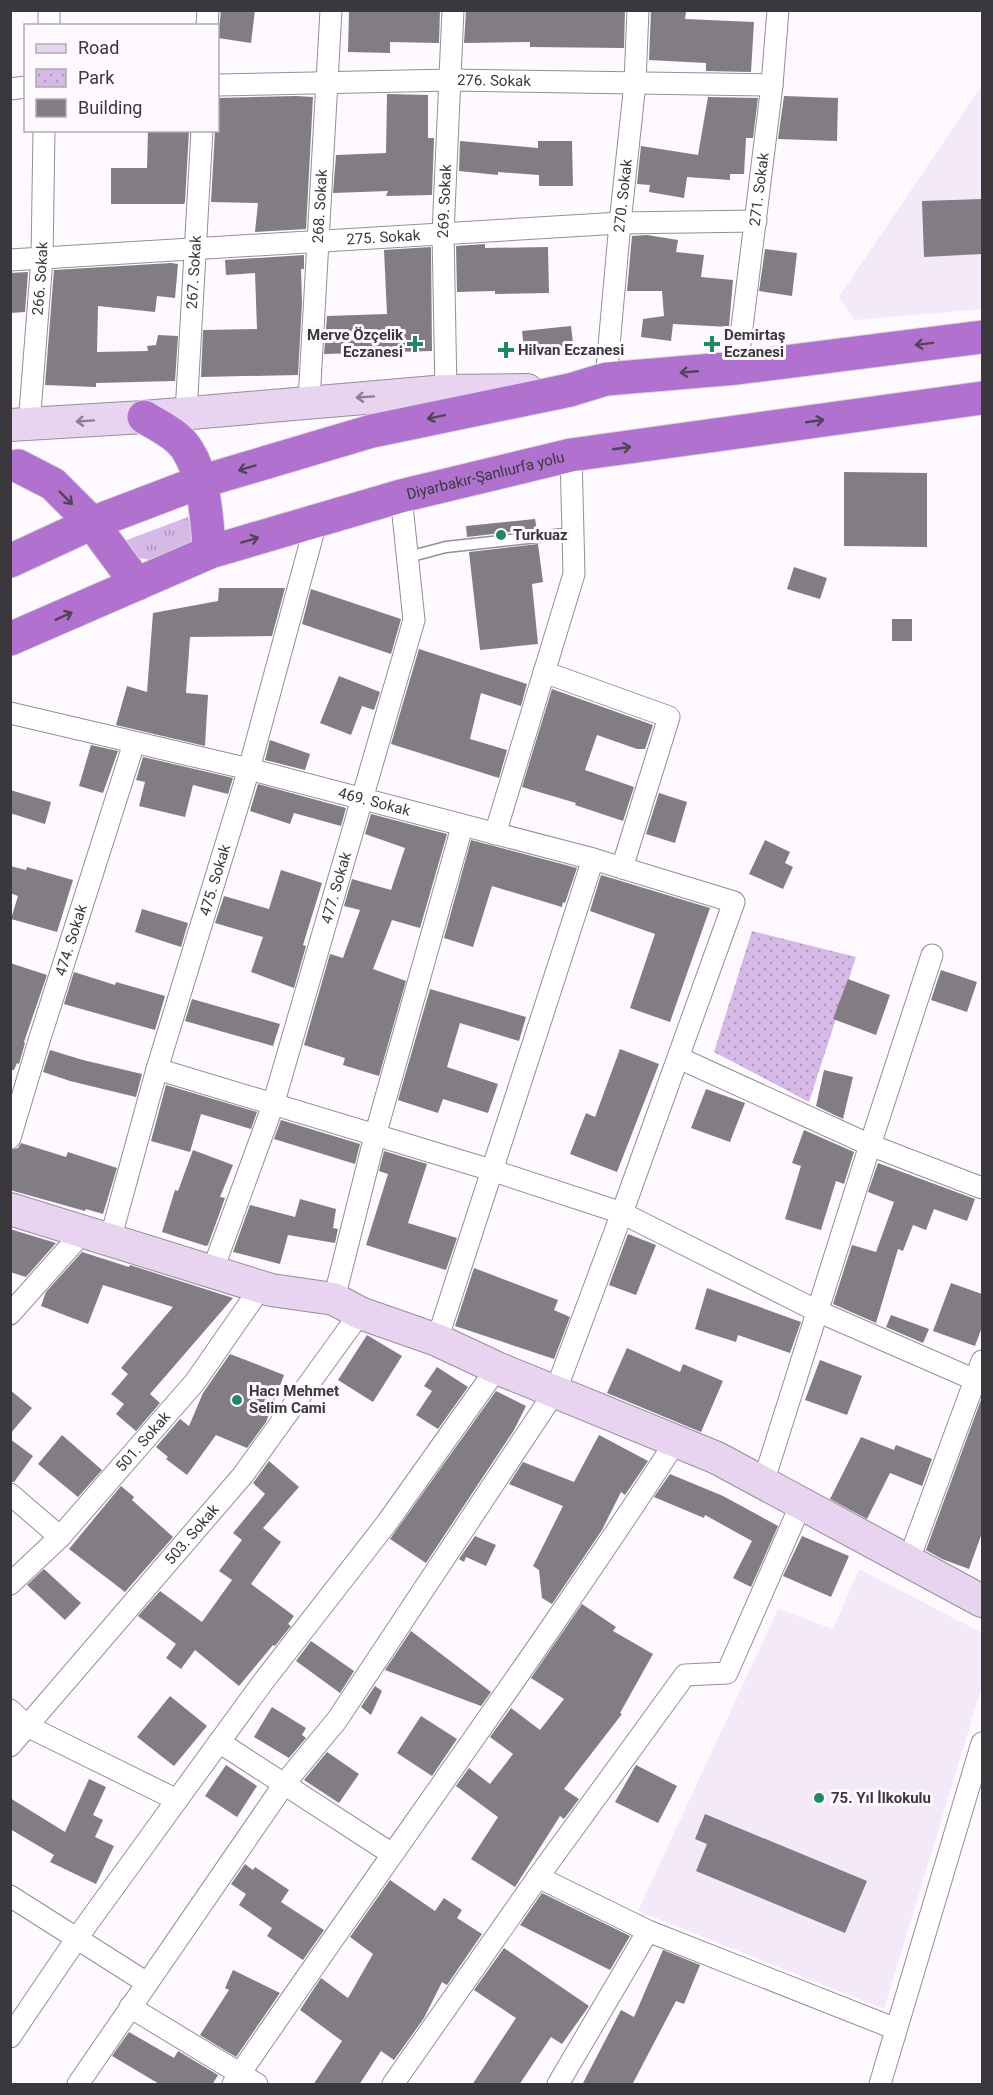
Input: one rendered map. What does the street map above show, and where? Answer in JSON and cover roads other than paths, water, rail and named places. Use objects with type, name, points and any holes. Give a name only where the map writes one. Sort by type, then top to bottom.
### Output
[{"type":"highway","points":[[10,561],[92,523],[200,482],[372,431],[570,390],[606,379],[737,368],[982,337]]},
{"type":"highway","name":"Diyarbakır-Şanlıurfa yolu","points":[[10,639],[210,552],[316,519],[401,496],[571,455],[982,398]]},
{"type":"highway","points":[[144,417],[171,433],[188,450],[200,482],[210,552]]},
{"type":"highway","points":[[14,465],[53,484],[92,523],[136,584]]},
{"type":"street","name":"268. Sokak","points":[[309,401],[331,10]]},
{"type":"street","name":"269. Sokak","points":[[446,391],[443,233],[453,10]]},
{"type":"street","name":"270. Sokak","points":[[606,379],[635,83],[638,10]]},
{"type":"street","name":"271. Sokak","points":[[737,368],[772,85],[778,10]]},
{"type":"street","name":"276. Sokak","points":[[219,85],[451,80],[772,85]]},
{"type":"street","name":"266. Sokak","points":[[20,425],[42,259],[44,132]]},
{"type":"street","name":"267. Sokak","points":[[186,413],[202,132]]},
{"type":"street","name":"275. Sokak","points":[[10,260],[620,223],[756,221]]},
{"type":"street","points":[[20,425],[144,417],[446,391],[570,390]]},
{"type":"street","points":[[495,834],[574,574],[571,455]]},
{"type":"street","name":"477. Sokak","points":[[212,1272],[273,1105],[414,620],[401,496]]},
{"type":"street","name":"475. Sokak","points":[[96,1236],[157,1069],[249,769],[316,519]]},
{"type":"street","points":[[544,672],[669,717],[622,868]]},
{"type":"street","name":"469. Sokak","points":[[10,713],[249,769],[593,859],[734,902],[679,1058]]},
{"type":"street","name":"474. Sokak","points":[[10,1138],[134,743]]},
{"type":"street","points":[[347,1306],[375,1136],[462,826]]},
{"type":"street","points":[[437,1340],[593,859]]},
{"type":"street","points":[[763,1483],[932,955]]},
{"type":"street","points":[[78,2085],[285,1783],[337,1720],[556,1390],[679,1058],[870,1145],[982,1188]]},
{"type":"street","points":[[157,1069],[491,1170],[622,1213],[817,1311],[980,1375],[908,1562]]},
{"type":"street","points":[[10,1209],[271,1290],[347,1306],[437,1340],[497,1368],[556,1390],[717,1458],[982,1601]]},
{"type":"street","points":[[10,1314],[96,1236]]},
{"type":"street","name":"501. Sokak","points":[[10,1584],[60,1537],[195,1382],[261,1287]]},
{"type":"street","name":"503. Sokak","points":[[10,1746],[243,1475],[347,1306]]},
{"type":"street","points":[[10,2037],[77,1938],[219,1742],[386,1524],[497,1368]]},
{"type":"street","points":[[130,2007],[243,2081],[392,1854],[606,1550],[676,1441]]},
{"type":"street","points":[[10,1494],[60,1537]]},
{"type":"street","points":[[393,2085],[538,1877],[685,1675],[727,1673],[801,1504]]},
{"type":"street","points":[[10,1710],[27,1726],[177,1800]]},
{"type":"street","points":[[219,1742],[392,1854]]},
{"type":"street","points":[[880,2085],[982,1743]]},
{"type":"street","points":[[538,1877],[648,1931],[896,2029]]},
{"type":"street","points":[[10,1896],[147,1983]]},
{"type":"street","points":[[558,2085],[648,1931]]},
{"type":"lane","points":[[408,557],[446,547],[573,533]]},
{"type":"place","name":"Merve Özçelik Eczanesi","points":[[415,344]]},
{"type":"place","name":"Demirtaş Eczanesi","points":[[712,344]]},
{"type":"place","name":"Hilvan Eczanesi","points":[[506,350]]},
{"type":"place","name":"Turkuaz","points":[[501,535]]},
{"type":"place","name":"Hacı Mehmet Selim Cami","points":[[237,1400]]},
{"type":"place","name":"75. Yıl İlkokulu","points":[[819,1798]]}]
